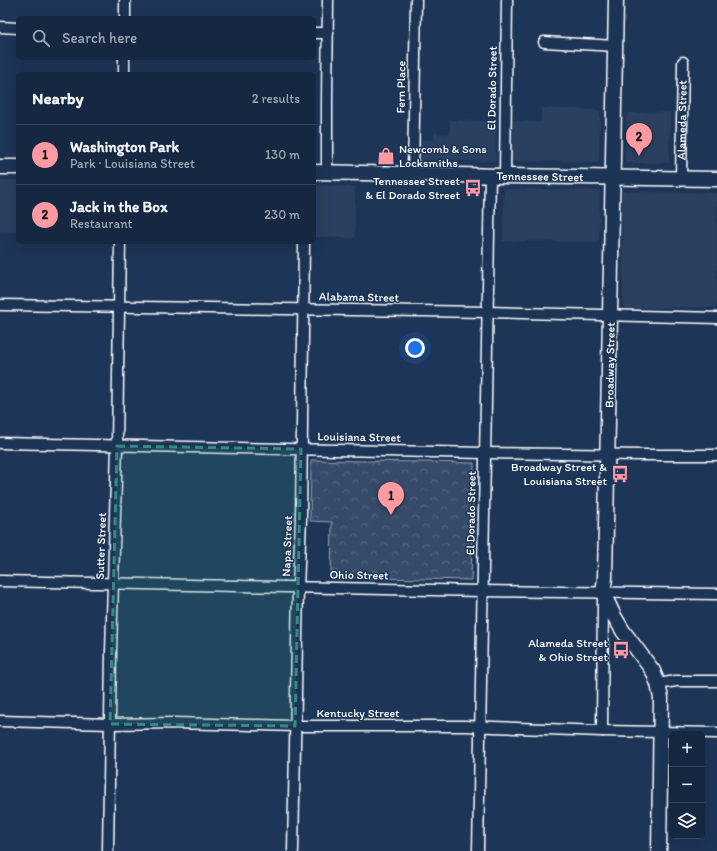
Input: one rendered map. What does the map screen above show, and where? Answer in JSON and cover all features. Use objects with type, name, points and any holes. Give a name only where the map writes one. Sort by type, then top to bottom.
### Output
[{"type":"main road","name":"Broadway Street","points":[[603,593],[606,578],[616,0]]},
{"type":"main road","points":[[0,167],[16,167]]},
{"type":"main road","name":"Tennessee Street","points":[[321,172],[717,179]]},
{"type":"main road","points":[[603,593],[623,631],[653,671],[658,684],[661,698],[659,851]]},
{"type":"street","points":[[124,16],[125,0]]},
{"type":"street","points":[[321,172],[327,102],[328,0]]},
{"type":"street","name":"Fern Place","points":[[413,174],[416,0]]},
{"type":"street","name":"El Dorado Street","points":[[504,176],[507,0]]},
{"type":"street","points":[[0,27],[16,28]]},
{"type":"street","points":[[316,33],[328,33]]},
{"type":"street","points":[[544,42],[616,46]]},
{"type":"street","points":[[124,60],[124,72]]},
{"type":"street","name":"Alameda Street","points":[[681,178],[683,62]]},
{"type":"street","name":"El Dorado Street","points":[[478,851],[490,176]]},
{"type":"street","name":"Sutter Street","points":[[108,851],[120,244]]},
{"type":"street","name":"Napa Street","points":[[293,851],[298,587],[301,519],[304,244]]},
{"type":"street","name":"Alabama Street","points":[[0,304],[488,312],[717,318]]},
{"type":"street","name":"Louisiana Street","points":[[0,443],[485,453],[717,455]]},
{"type":"street","name":"Ohio Street","points":[[0,581],[482,591],[717,594]]},
{"type":"street","name":"Broadway Street","points":[[602,730],[603,593]]},
{"type":"street","points":[[658,684],[676,681],[717,681]]},
{"type":"street","name":"Kentucky Street","points":[[0,721],[295,726],[464,726],[717,733]]},
{"type":"highlighted area","points":[[117,446],[301,449],[295,726],[110,724]]},
{"type":"shaded area","points":[[541,108],[600,110],[598,162],[511,161],[507,156],[508,120],[541,122]]},
{"type":"shaded area","points":[[670,112],[669,163],[625,163],[626,118],[628,113]]},
{"type":"shaded area","points":[[450,120],[496,121],[496,161],[421,160],[421,140],[434,140],[434,133],[450,134]]},
{"type":"shaded area","points":[[0,180],[16,180],[16,232],[0,231]]},
{"type":"shaded area","points":[[316,185],[355,187],[355,238],[316,237]]},
{"type":"shaded area","points":[[504,189],[600,191],[599,242],[503,241]]},
{"type":"shaded area","points":[[622,191],[717,193],[717,307],[626,308],[623,306]]},
{"type":"green space","points":[[311,460],[474,463],[471,580],[331,577],[332,522],[310,521]]},
{"type":"place","name":"Newcomb & Sons Locksmiths","points":[[386,156]]},
{"type":"place","name":"Jack in the Box","points":[[639,156]]},
{"type":"place","name":"Tennessee Street & El Dorado Street","points":[[473,188]]},
{"type":"place","name":"Broadway Street & Louisiana Street","points":[[620,474]]},
{"type":"place","name":"Washington Park","points":[[391,515]]},
{"type":"place","name":"Alameda Street & Ohio Street","points":[[621,650]]}]
